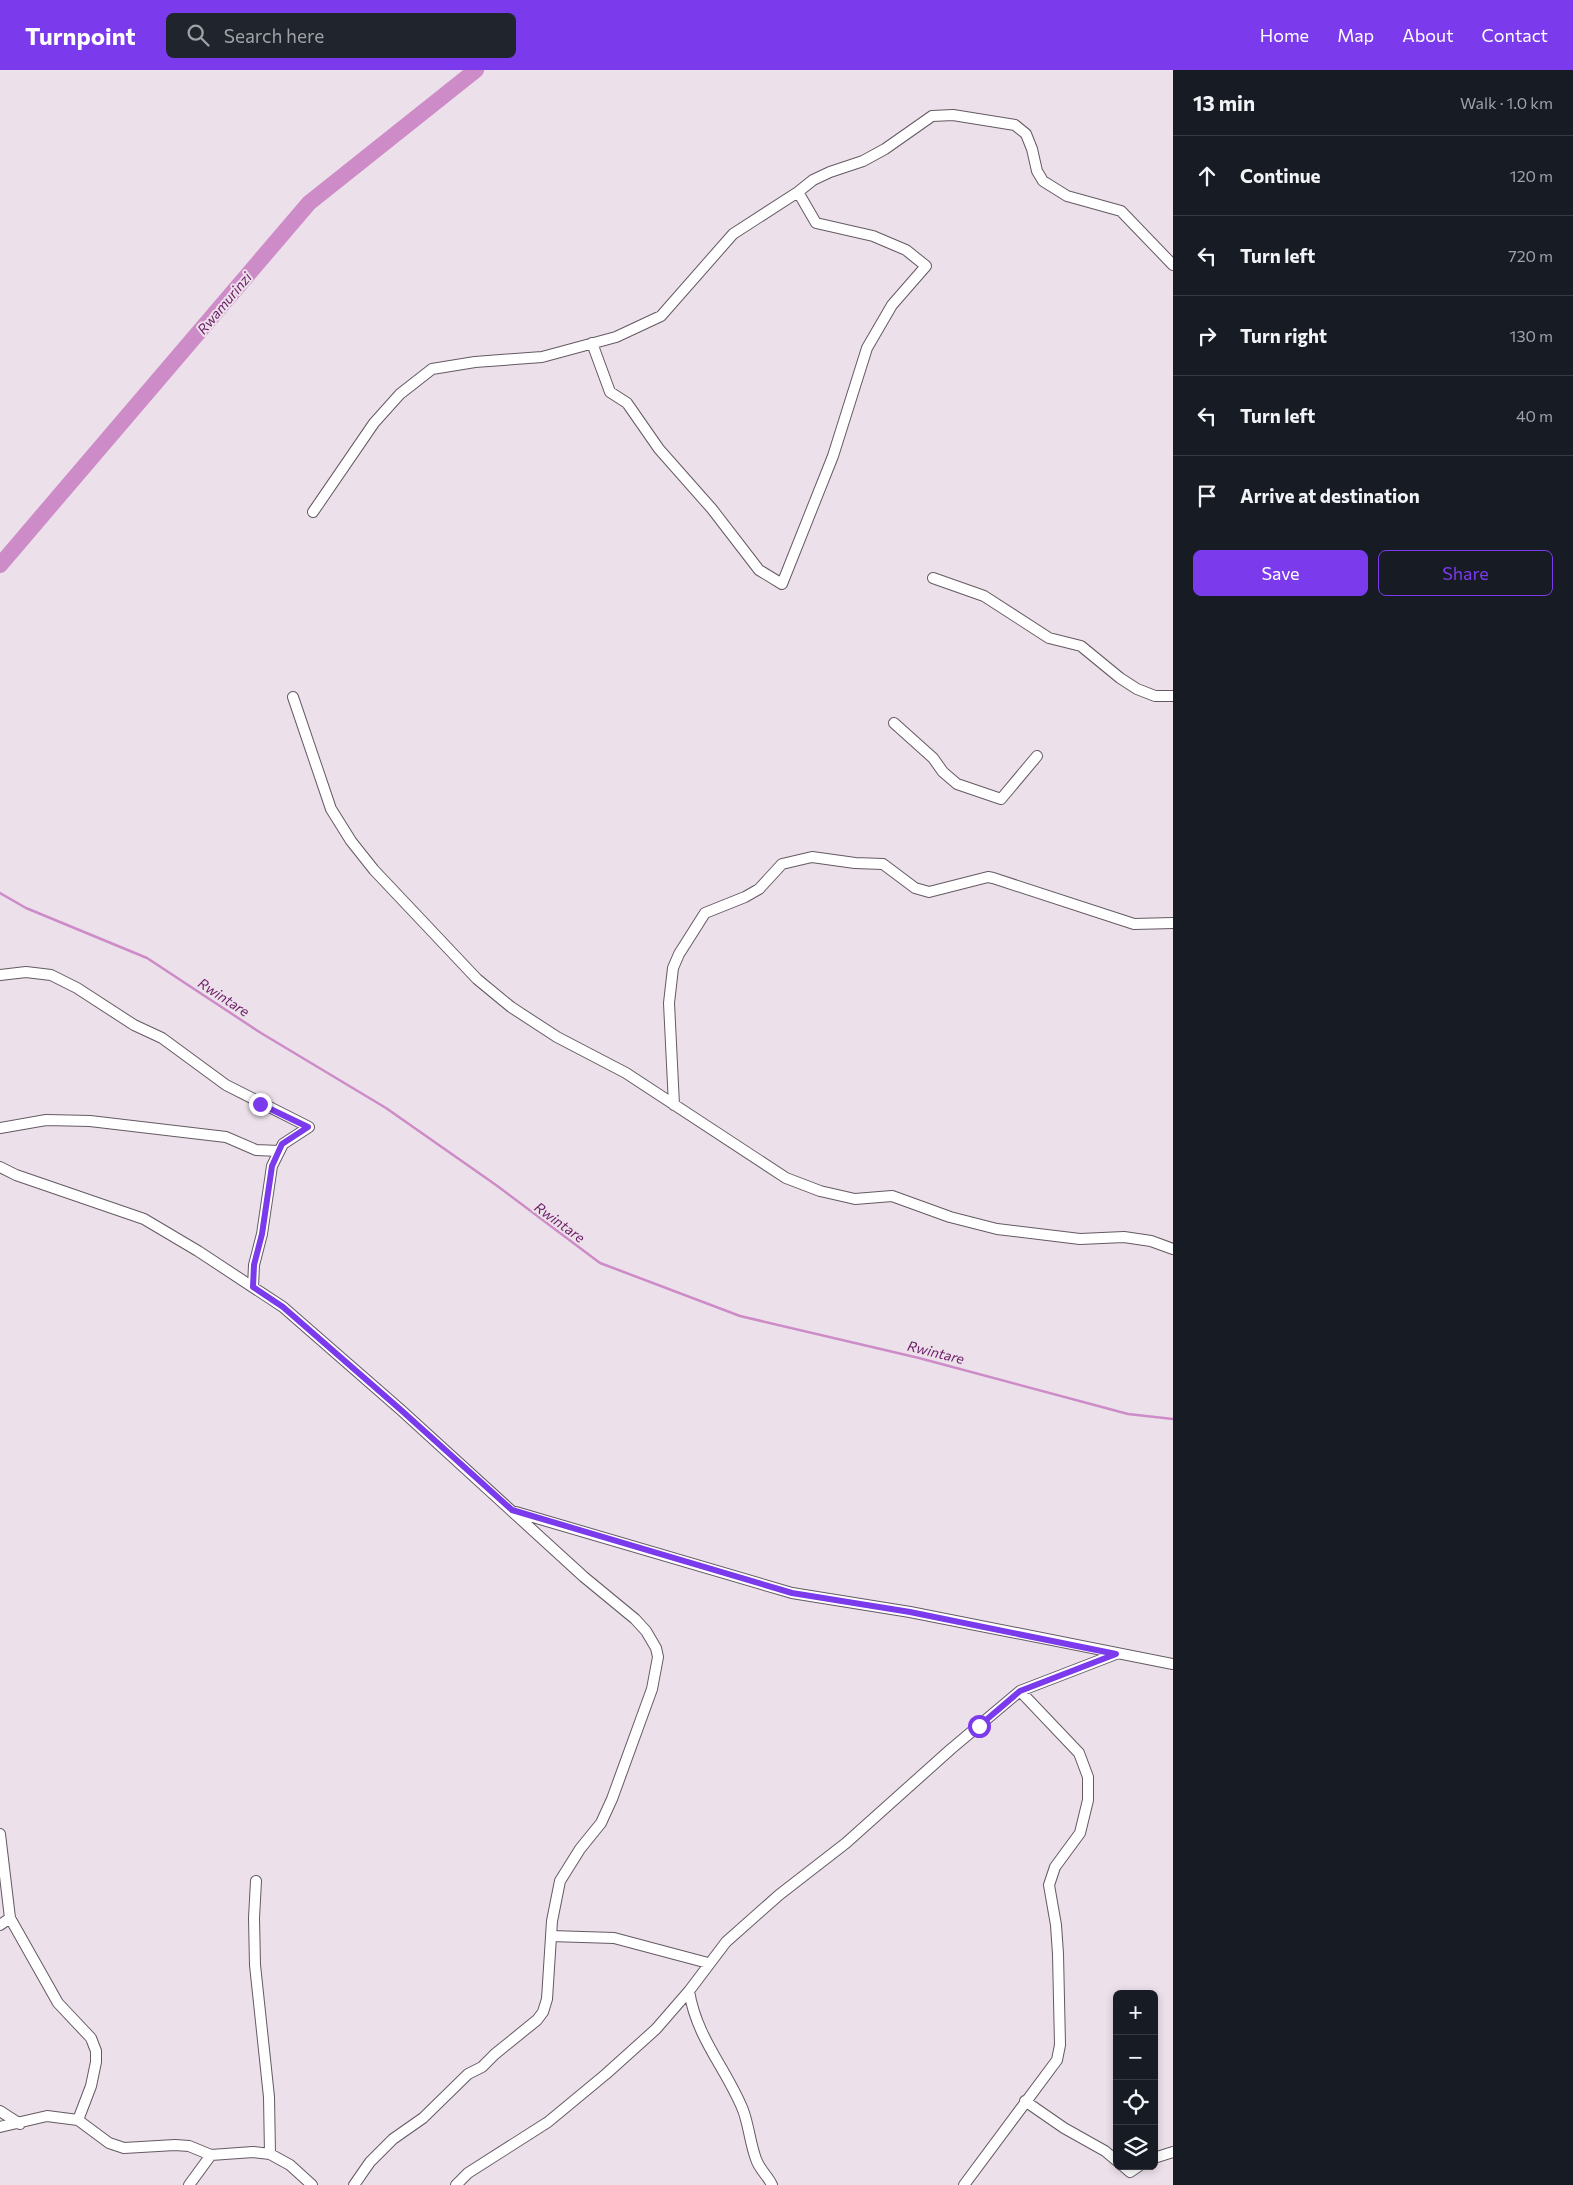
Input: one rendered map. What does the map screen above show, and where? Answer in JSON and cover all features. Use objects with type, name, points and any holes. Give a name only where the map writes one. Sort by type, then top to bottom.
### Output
[{"type":"street","points":[[313,512],[374,423],[400,394],[432,369],[476,362],[542,357],[616,336],[661,316],[733,234],[798,192],[813,180],[863,161],[886,149],[932,116],[953,115],[1015,125],[1026,134],[1043,181],[1067,196],[1121,211],[1173,265]]},
{"type":"street","points":[[592,343],[610,392],[627,403],[659,449],[712,509],[759,570],[782,584],[833,456],[867,348],[892,305],[926,266],[906,250],[873,236],[816,223],[798,192]]},
{"type":"street","points":[[933,578],[984,596],[1049,638],[1081,646],[1137,689],[1155,696],[1173,696]]},
{"type":"street","points":[[293,697],[316,770],[331,809],[339,824],[374,870],[477,979],[511,1007],[557,1037],[626,1073],[786,1178],[820,1191],[854,1199],[892,1196],[950,1217],[997,1229],[1080,1239],[1132,1238],[1151,1241],[1173,1249]]},
{"type":"street","points":[[894,723],[933,758],[943,772],[957,784],[1001,798],[1037,756]]},
{"type":"street","points":[[674,1105],[669,1003],[673,968],[679,954],[705,913],[752,894],[782,864],[812,857],[835,858],[855,863],[883,864],[915,888],[928,892],[988,877],[1134,924],[1173,923]]},
{"type":"street","points":[[0,975],[26,972],[51,975],[77,988],[134,1025],[162,1038],[226,1086],[308,1127],[282,1144],[272,1166],[262,1234],[254,1265],[253,1287]]},
{"type":"street","points":[[0,1128],[46,1120],[90,1121],[226,1138],[256,1150],[279,1152]]},
{"type":"street","points":[[0,1167],[16,1175],[144,1219],[198,1251],[283,1307],[401,1410],[584,1577],[635,1619],[646,1631],[656,1648],[658,1657],[652,1689],[612,1799],[601,1823],[580,1849],[560,1881],[551,1936],[547,1999],[540,2016],[482,2067],[468,2074],[423,2118],[393,2139],[370,2162],[354,2185]]},
{"type":"street","points":[[512,1510],[792,1593],[910,1612],[1173,1664]]},
{"type":"street","points":[[456,2185],[468,2173],[548,2122],[606,2074],[656,2029],[689,1991],[708,1963],[726,1942],[778,1895],[846,1843],[951,1749],[1020,1691],[1116,1654]]},
{"type":"street","points":[[964,2185],[1057,2060],[1060,2045],[1058,1954],[1056,1925],[1049,1884],[1055,1867],[1080,1832],[1088,1800],[1088,1776],[1079,1753],[1020,1691]]},
{"type":"street","points":[[0,1834],[10,1918],[58,2003],[91,2038],[96,2050],[96,2062],[91,2086],[78,2120]]},
{"type":"street","points":[[256,1881],[254,1918],[255,1965],[269,2097],[270,2154]]},
{"type":"street","points":[[0,1926],[10,1918]]},
{"type":"street","points":[[551,1936],[614,1938],[708,1963]]},
{"type":"street","points":[[689,1991],[692,2008],[701,2033],[743,2111],[756,2159],[762,2172],[772,2185]]},
{"type":"street","points":[[1025,2101],[1064,2128],[1105,2150],[1113,2157]]},
{"type":"street","points":[[0,2111],[20,2124]]},
{"type":"street","points":[[0,2127],[20,2124],[47,2116],[78,2120],[108,2143],[124,2148],[175,2145],[189,2146],[211,2155],[254,2152],[270,2154],[290,2165],[312,2185]]},
{"type":"street","points":[[1158,2157],[1173,2152]]},
{"type":"street","points":[[189,2185],[211,2155]]},
{"type":"waterway","name":"Rwamurinzi","points":[[0,565],[309,203],[476,70]]},
{"type":"waterway","name":"Rwintare","points":[[0,893],[26,908],[147,958],[261,1033],[386,1108],[496,1185],[600,1263],[740,1316],[919,1358],[1128,1414],[1173,1419]]},
{"type":"route","points":[[260,1104],[308,1127],[282,1144],[272,1166],[262,1234],[254,1265],[253,1287],[283,1307],[512,1510],[728,1576],[792,1593],[910,1612],[1116,1654],[1020,1691],[979,1726]]}]
